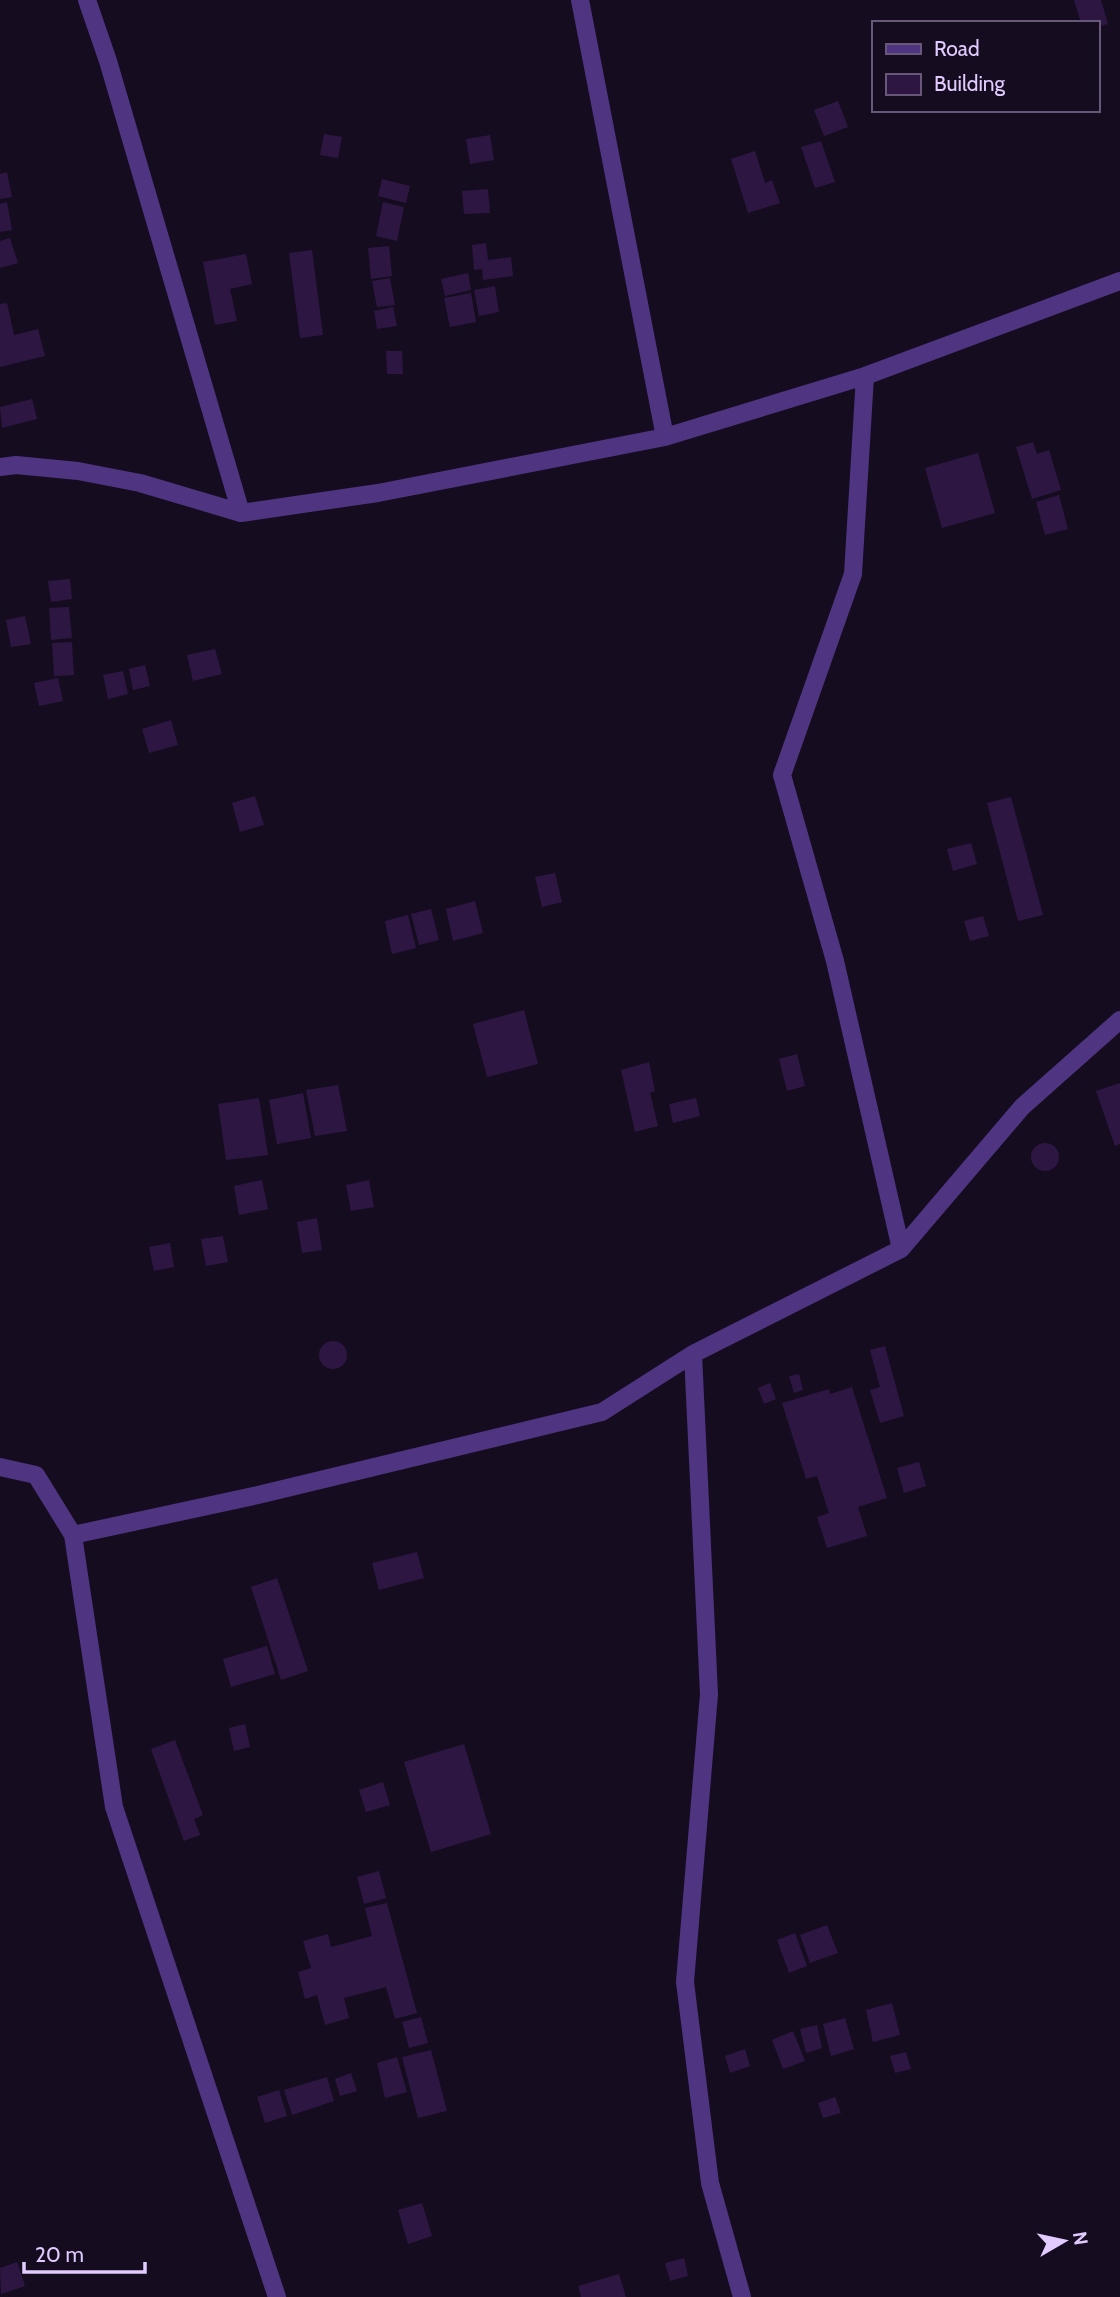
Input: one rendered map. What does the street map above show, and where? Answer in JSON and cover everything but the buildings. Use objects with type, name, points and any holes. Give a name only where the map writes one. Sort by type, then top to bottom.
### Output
[{"type":"street","points":[[87,0],[112,74],[241,513]]},
{"type":"street","points":[[580,0],[665,437]]},
{"type":"street","points":[[0,467],[78,471],[140,484],[241,513],[378,494],[665,437],[865,376],[1120,281]]},
{"type":"street","points":[[865,376],[853,574],[782,775],[835,961],[901,1249]]},
{"type":"street","points":[[73,1535],[258,1495],[602,1412],[693,1354],[901,1249],[1022,1107],[1120,1020]]},
{"type":"street","points":[[693,1354],[709,1695],[685,1982],[710,2183],[742,2297]]},
{"type":"street","points":[[0,1467],[36,1475],[73,1535],[114,1807],[278,2297]]}]
